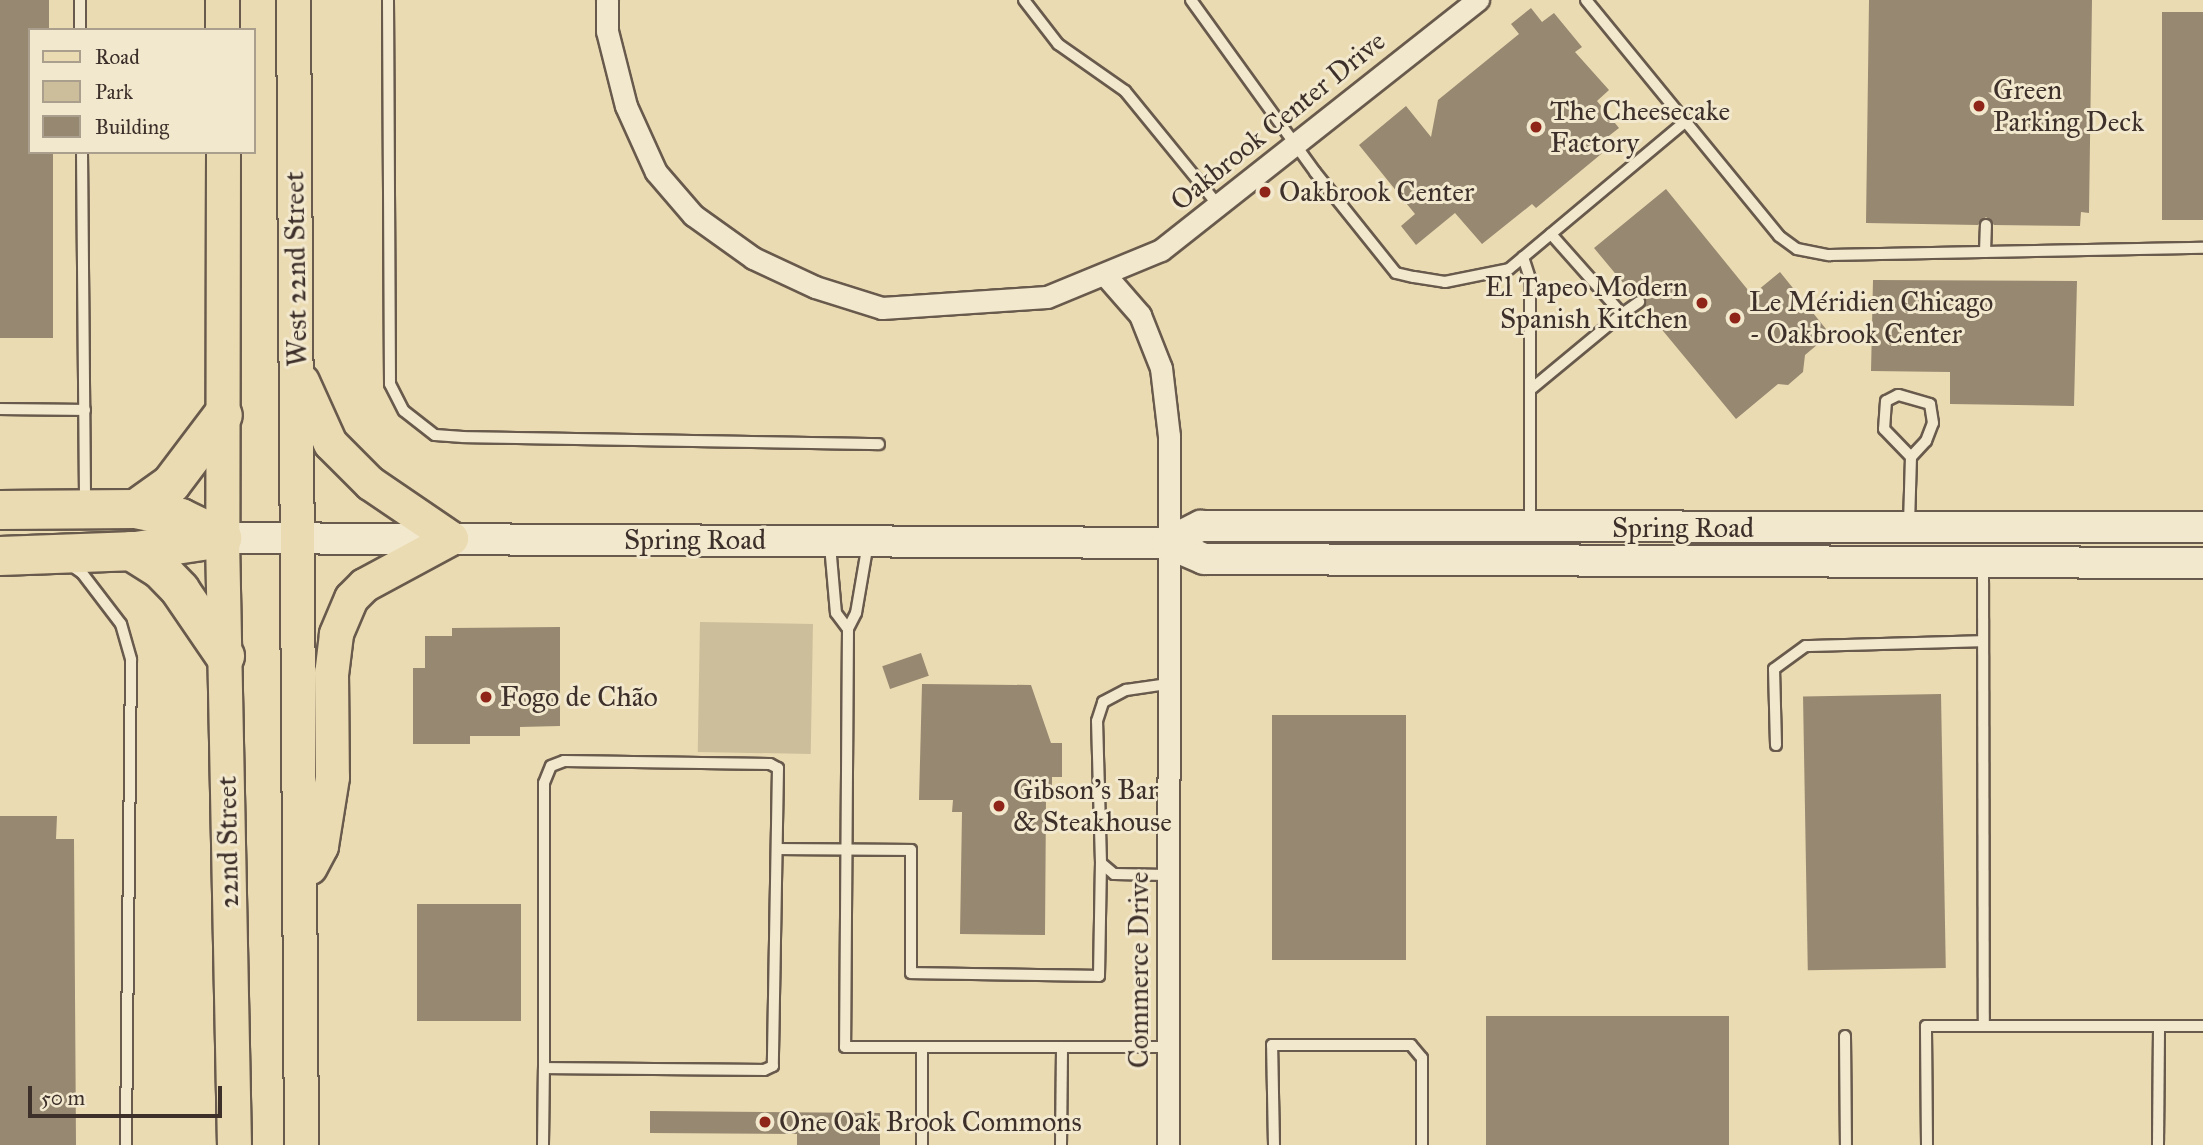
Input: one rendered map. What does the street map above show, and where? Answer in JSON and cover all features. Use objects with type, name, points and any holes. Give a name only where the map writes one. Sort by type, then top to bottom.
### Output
[{"type":"highway","points":[[136,509],[171,484],[223,415]]},
{"type":"highway","points":[[0,510],[136,509],[181,518],[222,538]]},
{"type":"highway","points":[[0,555],[131,551],[222,538]]},
{"type":"highway","points":[[131,551],[161,570],[189,600],[225,656]]},
{"type":"main road","points":[[222,0],[222,28]]},
{"type":"main road","name":"West 22nd Street","points":[[293,0],[300,538]]},
{"type":"main road","points":[[222,538],[223,154]]},
{"type":"main road","points":[[297,370],[330,443],[370,483],[451,538],[364,585],[346,610],[336,634],[331,672],[332,777],[321,846],[302,885]]},
{"type":"main road","name":"22nd Street","points":[[222,538],[234,1145]]},
{"type":"main road","points":[[300,538],[301,1145]]},
{"type":"street","name":"Oakbrook Center Drive","points":[[607,0],[607,31],[626,106],[656,172],[693,215],[753,258],[815,287],[882,308],[1047,297],[1106,276],[1161,250],[1478,0]]},
{"type":"street","points":[[1106,276],[1140,316],[1161,368],[1169,436],[1167,543]]},
{"type":"street","name":"Spring Road","points":[[1167,543],[1200,526],[2203,527]]},
{"type":"street","name":"Spring Road","points":[[222,538],[1167,543],[1204,558],[2203,563]]},
{"type":"street","name":"Commerce Drive","points":[[1167,543],[1168,1145]]},
{"type":"lane","points":[[80,0],[80,28]]},
{"type":"lane","points":[[388,0],[390,384],[404,411],[435,435],[463,437],[879,444]]},
{"type":"lane","points":[[1024,0],[1058,44],[1129,95],[1218,205]]},
{"type":"lane","points":[[1191,0],[1293,145],[1396,272],[1445,282],[1488,276],[1509,269],[1685,121]]},
{"type":"lane","points":[[1586,0],[1779,236],[1797,249],[1829,255],[2203,248]]},
{"type":"lane","points":[[82,154],[85,510]]},
{"type":"lane","points":[[1985,252],[1986,225]]},
{"type":"lane","points":[[1551,233],[1622,314]]},
{"type":"lane","points":[[1523,257],[1530,278],[1530,528]]},
{"type":"lane","points":[[1530,390],[1639,302]]},
{"type":"lane","points":[[1909,527],[1910,457],[1884,429],[1886,401],[1898,395],[1930,404],[1933,423],[1926,441],[1910,457]]},
{"type":"lane","points":[[0,409],[85,410]]},
{"type":"lane","points":[[829,541],[836,613],[848,629]]},
{"type":"lane","points":[[868,541],[856,614],[848,629],[849,849],[845,1047],[1168,1047]]},
{"type":"lane","points":[[52,553],[82,573],[121,624],[129,643],[126,1145]]},
{"type":"lane","points":[[1983,560],[1984,1026]]},
{"type":"lane","points":[[1776,745],[1774,669],[1805,646],[1983,640]]},
{"type":"lane","points":[[780,849],[911,850],[911,973],[1099,976],[1101,863],[1097,721],[1103,702],[1125,690],[1167,684]]},
{"type":"lane","points":[[544,1068],[764,1070],[773,1066],[781,775],[771,764],[564,761],[551,765],[544,783],[544,1068],[544,1145]]},
{"type":"lane","points":[[1101,863],[1114,874],[1167,875]]},
{"type":"lane","points":[[1927,1145],[1926,1026],[2203,1026]]},
{"type":"lane","points":[[2158,1145],[2159,1026]]},
{"type":"lane","points":[[1845,1036],[1846,1145]]},
{"type":"lane","points":[[1274,1145],[1272,1045],[1411,1045],[1422,1059],[1422,1145]]},
{"type":"lane","points":[[922,1047],[922,1145]]},
{"type":"lane","points":[[1061,1145],[1062,1047]]},
{"type":"green space","points":[[700,622],[813,624],[811,754],[698,752]]},
{"type":"building","points":[[0,0],[49,0],[49,28],[28,28],[28,154],[53,154],[53,338],[0,338]]},
{"type":"building","name":"Green Parking Deck","points":[[1869,0],[2092,0],[2089,213],[2081,212],[2080,226],[1994,225],[1986,217],[1978,225],[1866,223]]},
{"type":"building","name":"The Cheesecake Factory","points":[[1531,8],[1542,22],[1554,13],[1582,47],[1575,52],[1609,90],[1597,101],[1619,128],[1601,142],[1606,150],[1536,208],[1532,204],[1482,244],[1455,213],[1416,245],[1401,226],[1415,214],[1359,145],[1406,106],[1431,137],[1438,100],[1519,34],[1511,24]]},
{"type":"building","points":[[2162,12],[2203,12],[2203,220],[2162,220]]},
{"type":"building","name":"Le Méridien Chicago - Oakbrook Center","points":[[1666,189],[1752,295],[1780,272],[1830,334],[1805,355],[1803,372],[1788,385],[1778,384],[1736,419],[1644,308],[1645,297],[1634,296],[1594,248]]},
{"type":"building","points":[[1873,280],[2077,281],[2074,406],[1950,404],[1950,372],[1871,371]]},
{"type":"building","name":"Fogo de Chão","points":[[560,627],[560,726],[520,727],[520,736],[470,736],[470,744],[413,744],[413,668],[425,668],[425,636],[452,636],[452,628]]},
{"type":"building","points":[[921,653],[929,676],[890,689],[882,666]]},
{"type":"building","name":"Gibson's Bar & Steakhouse","points":[[922,684],[1031,685],[1051,743],[1062,743],[1062,777],[1052,777],[1052,798],[1046,798],[1045,935],[960,934],[962,812],[952,812],[953,800],[919,800]]},
{"type":"building","points":[[1941,694],[1946,968],[1808,970],[1803,696]]},
{"type":"building","points":[[1272,715],[1406,715],[1406,960],[1272,960]]},
{"type":"building","points":[[0,816],[57,816],[56,839],[74,839],[76,1145],[0,1145]]},
{"type":"building","points":[[417,904],[521,904],[521,1021],[417,1021]]},
{"type":"building","points":[[1486,1016],[1729,1016],[1729,1145],[1486,1145]]},
{"type":"building","name":"One Oak Brook Commons","points":[[650,1111],[880,1113],[880,1145],[797,1145],[797,1134],[650,1133]]},
{"type":"place","name":"Green Parking Deck","points":[[1979,106]]},
{"type":"place","name":"The Cheesecake Factory","points":[[1536,127]]},
{"type":"place","name":"Oakbrook Center","points":[[1265,192]]},
{"type":"place","name":"El Tapeo Modern Spanish Kitchen","points":[[1702,303]]},
{"type":"place","name":"Le Méridien Chicago - Oakbrook Center","points":[[1735,318]]},
{"type":"place","name":"Fogo de Chão","points":[[486,697]]},
{"type":"place","name":"Gibson's Bar & Steakhouse","points":[[999,806]]},
{"type":"place","name":"One Oak Brook Commons","points":[[765,1122]]}]
